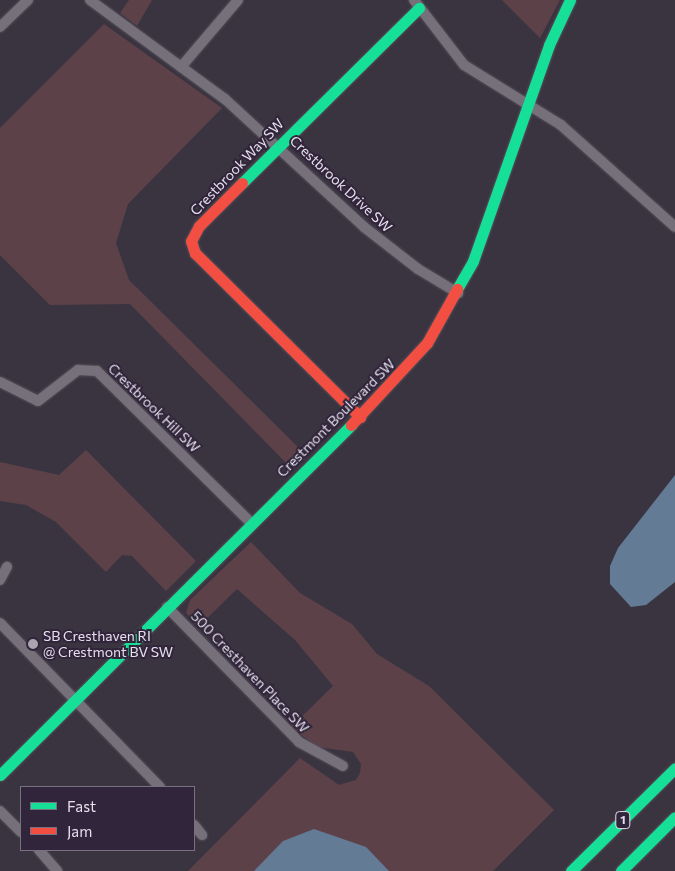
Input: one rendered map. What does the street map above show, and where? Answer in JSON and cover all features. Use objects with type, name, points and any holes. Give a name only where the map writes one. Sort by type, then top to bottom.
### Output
[{"type":"main road","name":"Crestmont Boulevard SW","points":[[0,774],[360,417],[418,354],[458,293],[528,105],[570,0]]},
{"type":"main road","name":"Crestbrook Way SW","points":[[360,417],[195,253],[191,241],[199,226],[416,4]]},
{"type":"main road","name":"1","points":[[571,871],[675,768]]},
{"type":"main road","points":[[621,871],[675,817]]},
{"type":"street","points":[[0,27],[28,0]]},
{"type":"street","name":"Crestbrook Drive SW","points":[[90,0],[181,67],[279,145],[364,227],[418,269],[458,293]]},
{"type":"street","points":[[181,67],[238,0]]},
{"type":"street","points":[[416,4],[464,65],[528,105],[586,145],[675,228]]},
{"type":"street","name":"Crestbrook Hill SW","points":[[0,382],[26,398],[42,400],[74,372],[97,371],[251,523]]},
{"type":"street","points":[[0,580],[7,568]]},
{"type":"street","name":"500 Cresthaven Place SW","points":[[168,607],[299,742],[342,766]]},
{"type":"street","points":[[0,623],[159,786]]},
{"type":"street","points":[[0,811],[20,831]]},
{"type":"street","points":[[195,826],[202,835]]},
{"type":"street","points":[[39,851],[57,871]]},
{"type":"shaded area","points":[[129,0],[152,0],[137,26],[120,13]]},
{"type":"shaded area","points":[[502,0],[560,0],[540,38]]},
{"type":"shaded area","points":[[104,24],[222,108],[128,204],[116,243],[129,280],[304,453],[290,467],[130,304],[50,305],[0,255],[0,128]]},
{"type":"shaded area","points":[[86,450],[196,561],[166,591],[132,556],[122,555],[106,572],[56,522],[26,505],[0,501],[0,462],[59,475]]},
{"type":"shaded area","points":[[251,542],[300,593],[352,624],[377,654],[429,686],[554,810],[493,871],[188,871],[300,758],[339,785],[356,780],[360,773],[361,764],[353,752],[317,747],[291,727],[333,686],[295,640],[237,589],[198,627],[186,613],[190,600]]},
{"type":"water","points":[[675,475],[675,582],[646,605],[631,607],[610,584],[610,566],[618,548]]},
{"type":"water","points":[[314,829],[366,847],[389,871],[254,871],[283,841]]},
{"type":"traffic: fast","points":[[457,289],[473,261],[549,45],[570,0]]},
{"type":"traffic: fast","points":[[242,183],[419,8]]},
{"type":"traffic: fast","points":[[0,775],[351,425]]},
{"type":"traffic: fast","points":[[571,871],[675,768]]},
{"type":"traffic: fast","points":[[621,871],[675,817]]},
{"type":"traffic: jam","points":[[242,183],[199,226],[191,241],[195,253],[360,417]]},
{"type":"traffic: jam","points":[[351,425],[427,343],[457,289]]},
{"type":"place","name":"SB Cresthaven RI @ Crestmont BV SW","points":[[33,644]]}]
